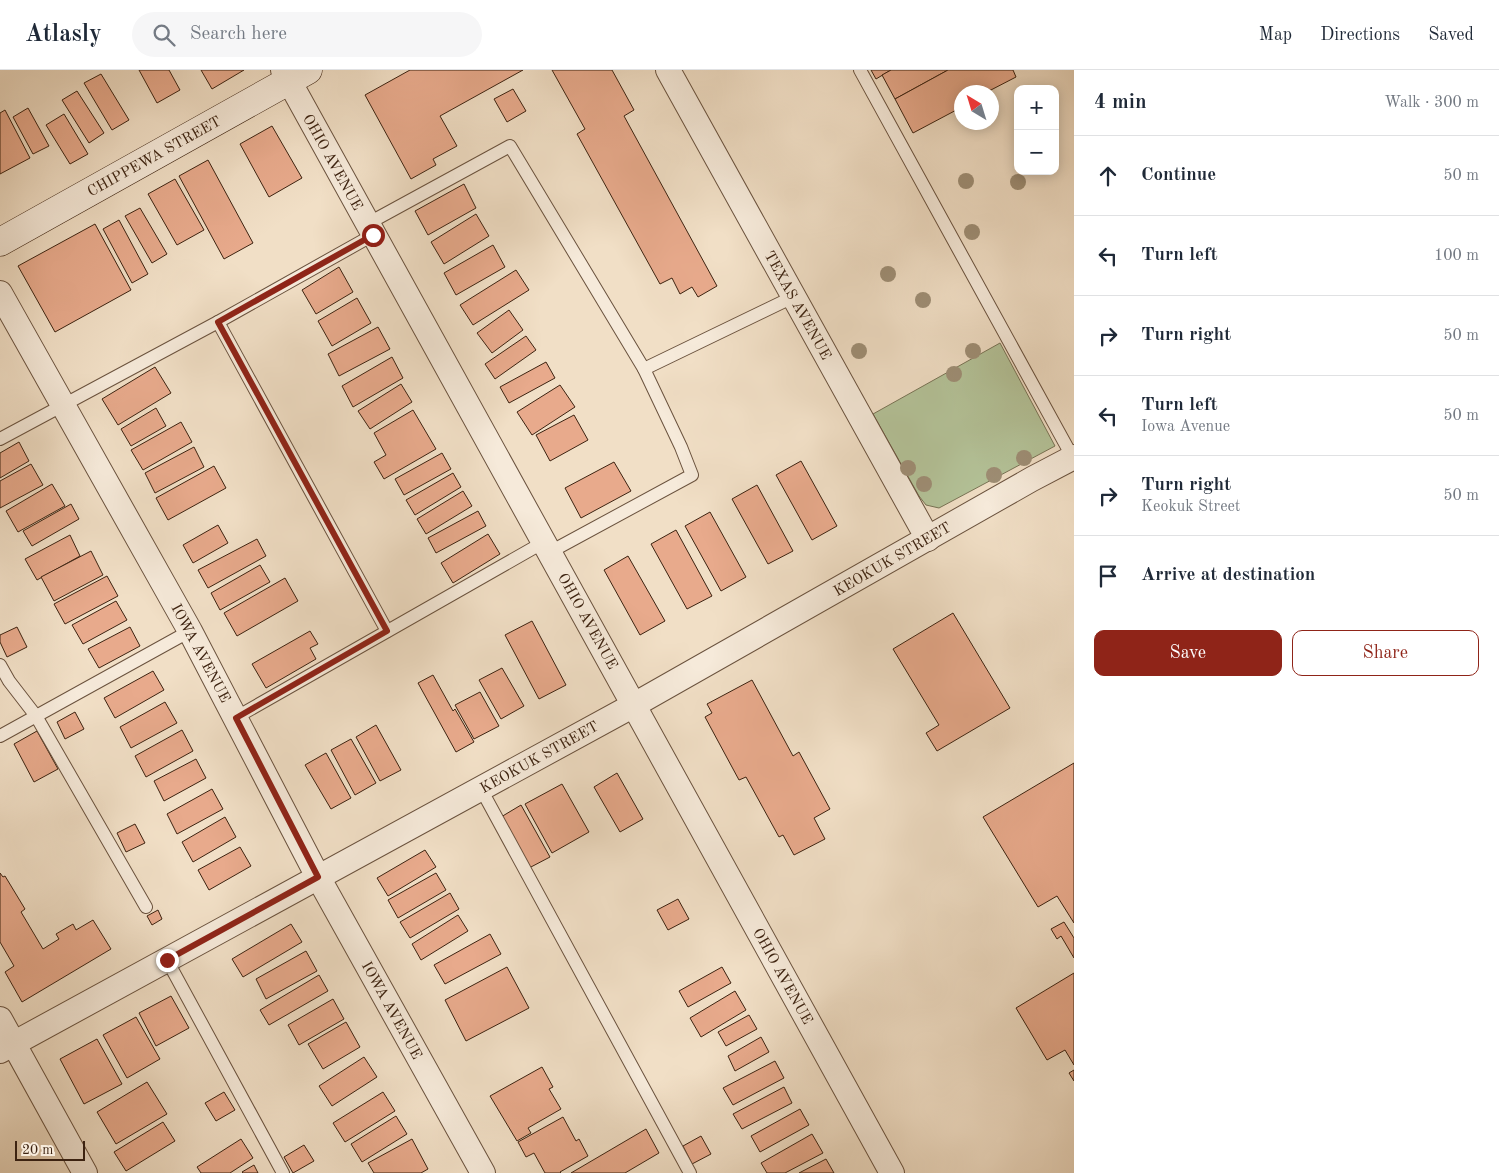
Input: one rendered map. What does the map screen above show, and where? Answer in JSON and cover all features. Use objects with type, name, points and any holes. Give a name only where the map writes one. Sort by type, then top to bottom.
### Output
[{"type":"main road","name":"CHIPPEWA STREET","points":[[0,242],[293,74]]},
{"type":"street","name":"TEXAS AVENUE","points":[[668,71],[928,539]]},
{"type":"street","name":"OHIO AVENUE","points":[[293,74],[370,229],[891,1173]]},
{"type":"street","name":"IOWA AVENUE","points":[[0,293],[190,631],[318,877],[483,1173]]},
{"type":"street","name":"KEOKUK STREET","points":[[7,1047],[634,705],[1032,479],[1073,458]]},
{"type":"street","points":[[0,1019],[7,1047],[84,1173]]},
{"type":"lane","points":[[860,70],[1073,458]]},
{"type":"lane","points":[[0,439],[218,322],[510,146],[644,369],[681,446],[692,475],[547,547],[387,631],[236,718]]},
{"type":"lane","points":[[644,369],[793,296]]},
{"type":"lane","points":[[218,322],[387,631]]},
{"type":"lane","points":[[0,736],[190,631]]},
{"type":"lane","points":[[0,665],[9,682],[36,716],[146,907]]},
{"type":"lane","points":[[481,789],[690,1173]]},
{"type":"lane","points":[[167,960],[283,1173]]},
{"type":"green space","points":[[1000,343],[1055,446],[939,508],[926,505],[919,496],[873,414]]},
{"type":"building","points":[[139,70],[169,70],[180,90],[157,103]]},
{"type":"building","points":[[201,70],[244,70],[212,89]]},
{"type":"building","points":[[410,70],[523,70],[440,116],[457,146],[433,159],[436,165],[411,179],[365,95]]},
{"type":"building","points":[[552,70],[612,70],[634,110],[624,116],[717,286],[698,297],[692,287],[680,294],[672,278],[660,284],[577,134],[585,129]]},
{"type":"building","points":[[871,70],[891,70],[876,79]]},
{"type":"building","points":[[891,70],[948,70],[895,99],[882,75]]},
{"type":"building","points":[[948,70],[1013,70],[1016,77],[999,86],[954,85],[954,111],[913,133],[895,99]]},
{"type":"building","points":[[101,74],[129,120],[112,130],[84,83]]},
{"type":"building","points":[[513,89],[526,111],[507,122],[494,99]]},
{"type":"building","points":[[77,91],[104,133],[89,143],[62,100]]},
{"type":"building","points":[[28,108],[49,146],[33,154],[13,117]]},
{"type":"building","points":[[5,110],[30,158],[0,174],[0,113]]},
{"type":"building","points":[[64,114],[88,154],[70,164],[46,125]]},
{"type":"building","points":[[272,126],[302,178],[269,197],[240,144]]},
{"type":"building","points":[[208,160],[253,243],[224,259],[179,176]]},
{"type":"building","points":[[175,179],[204,230],[177,245],[148,194]]},
{"type":"building","points":[[464,184],[476,208],[428,235],[415,211]]},
{"type":"building","points":[[140,208],[167,254],[152,263],[125,216]]},
{"type":"building","points":[[476,214],[489,236],[444,264],[431,242]]},
{"type":"building","points":[[119,220],[148,274],[132,283],[103,229]]},
{"type":"building","points":[[95,224],[131,290],[55,332],[18,266]]},
{"type":"building","points":[[493,245],[505,267],[456,295],[444,273]]},
{"type":"building","points":[[339,267],[353,292],[316,314],[302,290]]},
{"type":"building","points":[[516,270],[529,290],[473,325],[460,305]]},
{"type":"building","points":[[357,298],[371,323],[332,346],[318,321]]},
{"type":"building","points":[[509,310],[523,330],[492,353],[477,333]]},
{"type":"building","points":[[378,327],[390,349],[339,376],[328,354]]},
{"type":"building","points":[[526,336],[536,350],[495,379],[485,364]]},
{"type":"building","points":[[392,357],[403,378],[353,407],[342,386]]},
{"type":"building","points":[[546,362],[555,378],[509,403],[500,387]]},
{"type":"building","points":[[155,367],[171,393],[118,425],[102,399]]},
{"type":"building","points":[[401,384],[412,402],[370,429],[358,411]]},
{"type":"building","points":[[560,385],[575,407],[532,435],[517,412]]},
{"type":"building","points":[[156,408],[166,426],[131,446],[121,429]]},
{"type":"building","points":[[413,410],[436,449],[384,479],[374,462],[386,455],[374,433]]},
{"type":"building","points":[[574,415],[588,440],[550,461],[536,435]]},
{"type":"building","points":[[181,422],[192,442],[143,470],[131,450]]},
{"type":"building","points":[[19,442],[29,461],[0,478],[0,453]]},
{"type":"building","points":[[194,447],[204,467],[155,493],[145,473]]},
{"type":"building","points":[[442,453],[451,469],[404,495],[395,479]]},
{"type":"building","points":[[801,461],[837,526],[812,540],[776,475]]},
{"type":"building","points":[[614,462],[631,491],[581,518],[565,488]]},
{"type":"building","points":[[31,464],[43,485],[0,508],[0,481]]},
{"type":"building","points":[[214,466],[226,488],[168,520],[156,498]]},
{"type":"building","points":[[453,473],[461,487],[415,515],[406,500]]},
{"type":"building","points":[[52,484],[65,506],[18,532],[6,511]]},
{"type":"building","points":[[757,485],[793,551],[768,564],[732,499]]},
{"type":"building","points":[[463,491],[472,506],[426,534],[417,519]]},
{"type":"building","points":[[71,504],[79,519],[32,546],[23,531]]},
{"type":"building","points":[[478,511],[486,526],[436,553],[428,538]]},
{"type":"building","points":[[710,512],[746,577],[721,591],[685,526]]},
{"type":"building","points":[[218,525],[228,543],[193,563],[183,545]]},
{"type":"building","points":[[676,530],[712,596],[687,609],[651,544]]},
{"type":"building","points":[[488,534],[500,554],[453,583],[441,563]]},
{"type":"building","points":[[70,535],[80,556],[37,580],[25,559]]},
{"type":"building","points":[[257,539],[266,556],[208,588],[198,570]]},
{"type":"building","points":[[91,551],[103,575],[54,601],[41,577]]},
{"type":"building","points":[[628,556],[665,621],[640,635],[604,570]]},
{"type":"building","points":[[260,565],[270,582],[220,610],[211,593]]},
{"type":"building","points":[[107,576],[118,596],[65,624],[54,604]]},
{"type":"building","points":[[285,578],[298,601],[237,636],[224,613]]},
{"type":"building","points":[[116,601],[127,620],[83,644],[72,625]]},
{"type":"building","points":[[953,613],[1010,708],[937,751],[926,733],[939,725],[893,649]]},
{"type":"building","points":[[532,621],[566,685],[539,699],[505,635]]},
{"type":"building","points":[[17,627],[27,647],[7,657],[0,642],[0,635]]},
{"type":"building","points":[[130,627],[140,646],[99,668],[88,649]]},
{"type":"building","points":[[310,631],[318,644],[310,648],[316,659],[266,688],[252,664]]},
{"type":"building","points":[[502,668],[524,706],[501,719],[479,680]]},
{"type":"building","points":[[153,671],[164,690],[115,718],[104,698]]},
{"type":"building","points":[[433,675],[453,711],[455,709],[474,742],[456,752],[418,683]]},
{"type":"building","points":[[752,680],[793,756],[799,752],[830,809],[814,818],[825,839],[794,855],[783,835],[779,837],[746,777],[739,780],[705,717],[712,713],[707,704]]},
{"type":"building","points":[[480,692],[499,726],[474,739],[455,705]]},
{"type":"building","points":[[165,702],[177,723],[131,748],[120,727]]},
{"type":"building","points":[[75,712],[84,729],[65,739],[57,722]]},
{"type":"building","points":[[376,725],[401,770],[380,781],[356,737]]},
{"type":"building","points":[[182,730],[193,751],[146,777],[135,756]]},
{"type":"building","points":[[37,731],[58,769],[34,782],[14,744]]},
{"type":"building","points":[[351,739],[376,783],[355,795],[331,750]]},
{"type":"building","points":[[326,753],[351,798],[331,809],[305,765]]},
{"type":"building","points":[[196,759],[206,778],[164,801],[154,781]]},
{"type":"building","points":[[1074,763],[1074,923],[1057,896],[1038,907],[983,817]]},
{"type":"building","points":[[617,773],[643,819],[620,832],[594,787]]},
{"type":"building","points":[[562,784],[589,832],[552,853],[525,804]]},
{"type":"building","points":[[212,789],[223,809],[177,834],[167,814]]},
{"type":"building","points":[[521,805],[550,857],[529,868],[501,817]]},
{"type":"building","points":[[225,817],[236,837],[193,862],[182,842]]},
{"type":"building","points":[[135,824],[145,843],[126,852],[117,833]]},
{"type":"building","points":[[240,847],[251,866],[209,890],[198,870]]},
{"type":"building","points":[[425,850],[436,867],[388,896],[377,878]]},
{"type":"building","points":[[0,873],[3,877],[5,876],[25,909],[21,912],[43,949],[59,939],[56,934],[73,924],[76,930],[93,920],[111,949],[22,1002],[5,972],[14,966],[0,942]]},
{"type":"building","points":[[436,873],[446,890],[398,918],[388,900]]},
{"type":"building","points":[[450,893],[459,909],[410,938],[400,922]]},
{"type":"building","points":[[678,899],[689,919],[668,930],[657,910]]},
{"type":"building","points":[[158,910],[162,919],[152,925],[147,916]]},
{"type":"building","points":[[458,915],[468,931],[421,960],[412,944]]},
{"type":"building","points":[[1064,922],[1074,938],[1074,958],[1061,936],[1057,939],[1051,929]]},
{"type":"building","points":[[291,924],[302,942],[243,977],[232,959]]},
{"type":"building","points":[[490,934],[501,954],[445,984],[434,965]]},
{"type":"building","points":[[306,951],[317,971],[266,999],[256,979]]},
{"type":"building","points":[[507,967],[529,1008],[466,1041],[445,1000]]},
{"type":"building","points":[[722,967],[731,983],[688,1007],[679,991]]},
{"type":"building","points":[[1074,973],[1074,1065],[1065,1050],[1047,1060],[1016,1008]]},
{"type":"building","points":[[319,975],[328,991],[269,1025],[260,1010]]},
{"type":"building","points":[[735,991],[746,1010],[701,1037],[690,1018]]},
{"type":"building","points":[[171,996],[189,1028],[156,1046],[139,1013]]},
{"type":"building","points":[[333,999],[344,1019],[299,1045],[288,1025]]},
{"type":"building","points":[[749,1015],[757,1029],[726,1046],[718,1032]]},
{"type":"building","points":[[136,1017],[160,1059],[127,1078],[103,1035]]},
{"type":"building","points":[[346,1022],[360,1047],[323,1069],[308,1044]]},
{"type":"building","points":[[761,1037],[769,1052],[735,1071],[728,1056]]},
{"type":"building","points":[[97,1039],[122,1084],[84,1104],[60,1059]]},
{"type":"building","points":[[364,1057],[377,1077],[332,1106],[319,1086]]},
{"type":"building","points":[[775,1061],[784,1078],[733,1105],[723,1088]]},
{"type":"building","points":[[542,1067],[553,1087],[549,1089],[561,1109],[528,1128],[531,1133],[517,1141],[490,1096]]},
{"type":"building","points":[[1074,1070],[1074,1081],[1069,1073]]},
{"type":"building","points":[[147,1082],[167,1114],[116,1144],[97,1112]]},
{"type":"building","points":[[784,1087],[792,1103],[742,1129],[733,1114]]},
{"type":"building","points":[[224,1092],[235,1110],[216,1121],[205,1103]]},
{"type":"building","points":[[383,1092],[395,1111],[345,1142],[333,1123]]},
{"type":"building","points":[[800,1109],[809,1125],[760,1152],[751,1136]]},
{"type":"building","points":[[396,1116],[407,1134],[362,1162],[351,1144]]},
{"type":"building","points":[[563,1117],[576,1141],[579,1139],[588,1156],[561,1173],[545,1173],[534,1153],[526,1157],[518,1142]]},
{"type":"building","points":[[163,1122],[175,1141],[126,1171],[114,1152]]},
{"type":"building","points":[[646,1129],[659,1153],[625,1173],[571,1173]]},
{"type":"building","points":[[812,1134],[823,1153],[785,1173],[767,1173],[761,1163]]},
{"type":"building","points":[[701,1136],[711,1154],[692,1164],[683,1146]]},
{"type":"building","points":[[241,1139],[253,1158],[230,1173],[201,1173],[197,1167]]},
{"type":"building","points":[[412,1139],[428,1169],[421,1173],[374,1173],[368,1163]]},
{"type":"building","points":[[304,1145],[314,1161],[293,1173],[284,1157]]},
{"type":"building","points":[[826,1159],[834,1173],[799,1173]]},
{"type":"building","points":[[254,1165],[258,1173],[242,1172]]},
{"type":"route","points":[[167,960],[318,877],[236,718],[387,631],[218,322],[373,235]]}]
